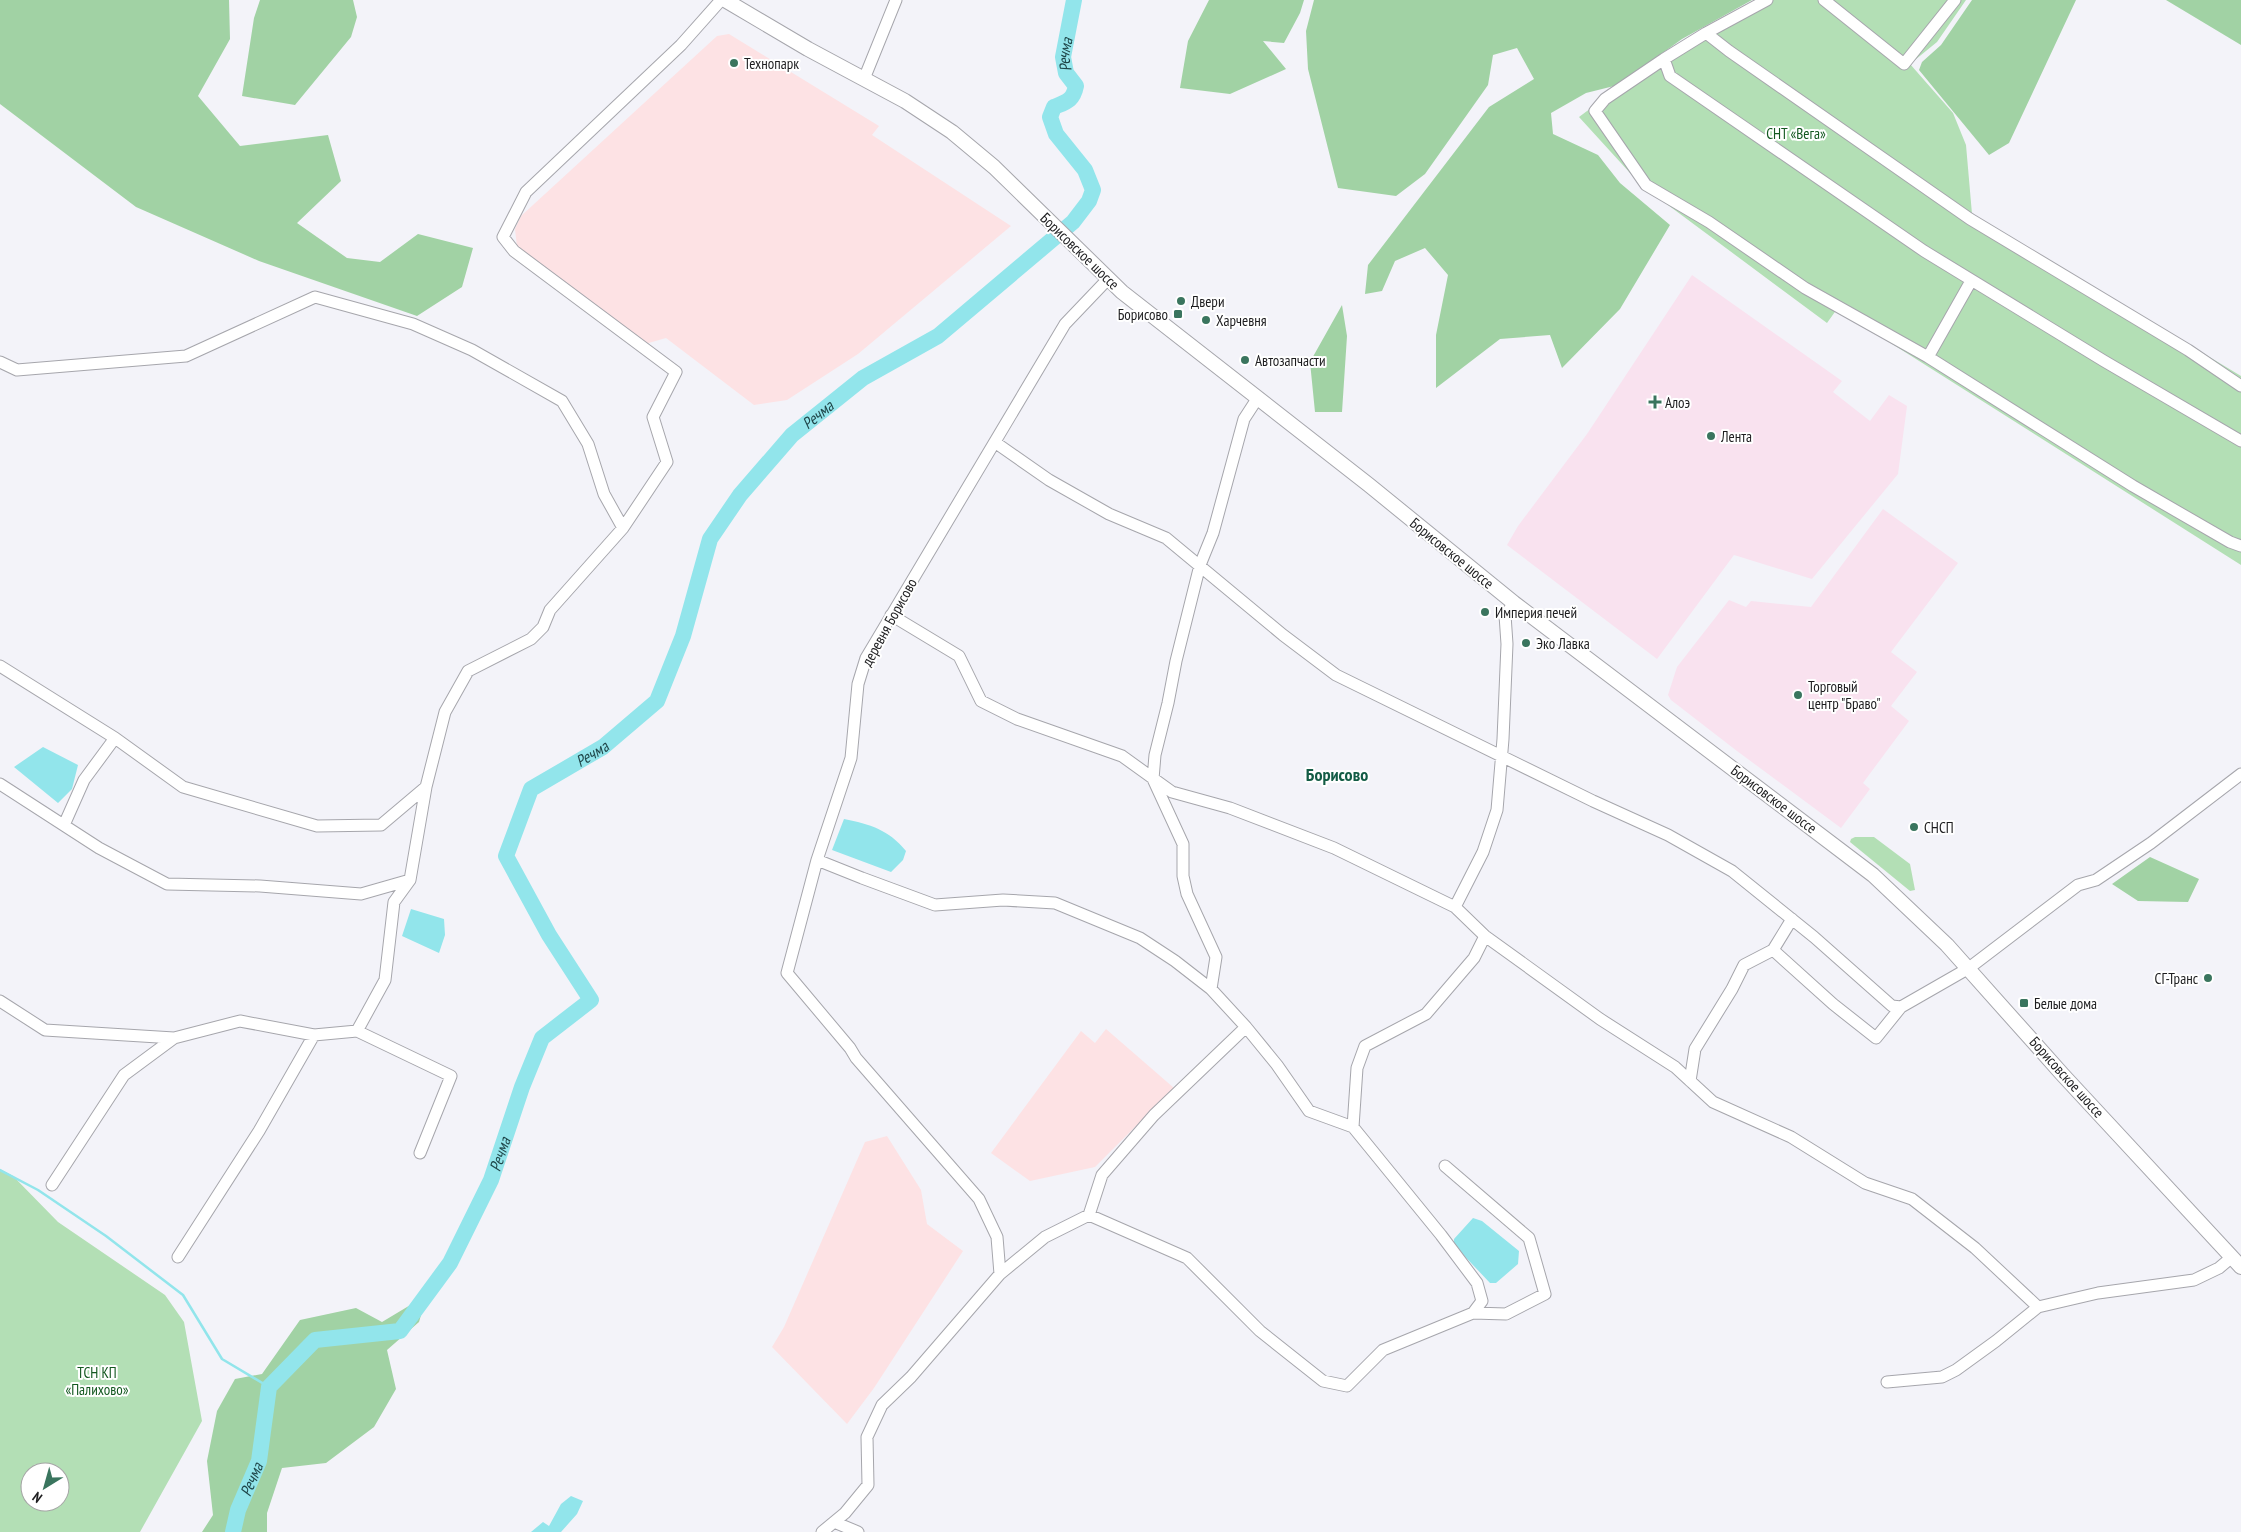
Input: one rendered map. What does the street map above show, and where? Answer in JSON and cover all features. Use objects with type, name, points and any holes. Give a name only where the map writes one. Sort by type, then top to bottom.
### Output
[{"type":"main road","name":"Борисовское шоссе","points":[[725,0],[808,49],[905,101],[952,132],[994,167],[1107,280],[1256,399],[1369,485],[1514,603],[1873,875],[1929,926],[1969,968],[2062,1074],[2236,1262]]},
{"type":"street","points":[[357,1031],[384,980],[394,902],[410,880],[426,787],[445,712],[468,671],[530,639],[543,627],[550,610],[623,528],[667,462],[653,417],[676,372],[514,251],[503,237],[526,192],[681,46],[721,0]]},
{"type":"street","points":[[864,79],[896,0]]},
{"type":"street","points":[[1767,0],[1706,33],[1664,59],[1605,99],[1596,111],[1646,185],[1709,222],[1805,288],[1928,357],[2133,486],[2230,542],[2241,546]]},
{"type":"street","points":[[1824,0],[1904,64],[1955,0]]},
{"type":"street","points":[[1706,33],[1970,219],[2188,350],[2241,386]]},
{"type":"street","points":[[1664,59],[1670,76],[1924,251],[1971,281],[2241,441]]},
{"type":"street","name":"деревня Борисово","points":[[1000,1274],[997,1237],[979,1198],[856,1058],[850,1048],[787,972],[818,860],[851,758],[858,684],[866,658],[996,443],[1065,324],[1107,280]]},
{"type":"street","points":[[1928,357],[1971,281]]},
{"type":"street","points":[[0,362],[17,370],[186,356],[315,296],[413,324],[472,350],[562,401],[588,444],[604,494],[623,528]]},
{"type":"street","points":[[1211,989],[1216,957],[1187,894],[1182,876],[1183,844],[1154,779],[1155,755],[1200,565],[1213,533],[1244,419],[1256,399]]},
{"type":"street","points":[[996,443],[1049,480],[1109,514],[1166,538],[1282,635],[1336,675],[1593,802],[1668,835],[1732,871],[1792,919],[1892,1006],[1901,1007]]},
{"type":"street","points":[[1455,907],[1483,852],[1497,810],[1503,739],[1507,644],[1505,615],[1514,603]]},
{"type":"street","points":[[891,615],[959,656],[981,701],[1017,719],[1122,756],[1172,792],[1230,808],[1334,848],[1455,907],[1485,936],[1600,1019],[1675,1067],[1713,1102],[1792,1137],[1865,1183],[1912,1199],[1975,1248],[2038,1307]]},
{"type":"street","points":[[0,666],[115,738],[183,787],[317,826],[381,825],[426,787]]},
{"type":"street","points":[[64,825],[84,780],[115,738]]},
{"type":"street","points":[[1773,950],[1833,1004],[1876,1038],[1901,1007],[1969,968],[2078,884],[2096,880],[2151,843],[2241,774]]},
{"type":"street","points":[[0,784],[99,848],[167,884],[260,886],[361,894],[410,880]]},
{"type":"street","points":[[818,860],[935,905],[1003,900],[1055,903],[1140,938],[1175,961],[1211,989],[1246,1027],[1277,1065],[1309,1111],[1353,1127],[1441,1235],[1476,1283],[1482,1301],[1473,1313]]},
{"type":"street","points":[[1690,1081],[1695,1049],[1732,989],[1744,965],[1773,950],[1792,919]]},
{"type":"street","points":[[1353,1127],[1357,1068],[1365,1046],[1426,1014],[1474,958],[1485,936]]},
{"type":"street","points":[[0,1001],[45,1030],[174,1038],[240,1021],[314,1035],[357,1031],[451,1076],[420,1153]]},
{"type":"street","points":[[822,1532],[845,1513],[868,1485],[867,1437],[882,1405],[911,1377],[1000,1274],[1045,1238],[1089,1215],[1102,1175],[1154,1115],[1246,1027]]},
{"type":"street","points":[[178,1257],[259,1131],[314,1035]]},
{"type":"street","points":[[52,1186],[124,1075],[174,1038]]},
{"type":"street","points":[[1089,1215],[1187,1258],[1260,1331],[1323,1381],[1347,1386],[1383,1350],[1473,1313],[1506,1314],[1545,1294],[1529,1238],[1445,1166]]},
{"type":"street","points":[[1887,1382],[1942,1376],[1956,1370],[2038,1307],[2098,1292],[2194,1280],[2236,1262]]},
{"type":"street","points":[[834,1522],[858,1532]]},
{"type":"shaded area","points":[[729,34],[879,126],[872,135],[1011,226],[858,354],[787,400],[754,405],[666,338],[645,344],[517,247],[515,229],[521,216],[717,36]]},
{"type":"shaded area","points":[[1692,275],[1842,381],[1833,392],[1870,421],[1889,395],[1907,406],[1898,474],[1812,579],[1734,555],[1657,659],[1507,545],[1518,526],[1587,434]]},
{"type":"shaded area","points":[[1883,509],[1958,563],[1891,652],[1917,672],[1891,706],[1909,721],[1863,783],[1870,789],[1841,828],[1737,751],[1671,700],[1668,695],[1677,667],[1729,600],[1746,607],[1751,601],[1811,607]]},
{"type":"shaded area","points":[[1106,1029],[1174,1088],[1095,1167],[1030,1181],[991,1153],[1081,1031],[1095,1043]]},
{"type":"shaded area","points":[[887,1136],[921,1190],[927,1224],[963,1251],[874,1388],[847,1424],[772,1347],[784,1327],[865,1142]]},
{"type":"green space","points":[[0,0],[229,0],[230,39],[198,96],[240,146],[328,135],[341,181],[297,223],[347,258],[380,262],[418,234],[473,248],[462,287],[417,316],[259,261],[136,207],[0,104]]},
{"type":"green space","points":[[260,0],[353,0],[357,17],[351,37],[295,105],[242,96],[254,18]]},
{"type":"green space","points":[[1209,0],[1304,0],[1300,13],[1284,43],[1263,41],[1286,69],[1230,94],[1180,88],[1188,41]]},
{"type":"green space","points":[[1314,0],[1752,0],[1682,39],[1618,85],[1586,93],[1551,113],[1553,134],[1598,155],[1620,183],[1670,225],[1620,309],[1562,368],[1550,335],[1500,339],[1436,388],[1436,335],[1448,275],[1425,248],[1395,261],[1382,291],[1365,294],[1368,265],[1489,107],[1534,79],[1517,48],[1493,55],[1488,85],[1425,174],[1396,196],[1338,188],[1308,69],[1306,31]]},
{"type":"green space","name":"СНТ «Вега»","points":[[1761,0],[1966,0],[1937,42],[1910,64],[1953,113],[1966,145],[1972,214],[2241,376],[2241,565],[1837,309],[1827,323],[1641,185],[1579,117],[1658,58]]},
{"type":"green space","points":[[1972,0],[2076,0],[2009,143],[1989,155],[1919,70],[1922,62],[1941,45]]},
{"type":"green space","points":[[2166,0],[2241,0],[2241,45]]},
{"type":"green space","points":[[1342,305],[1347,336],[1342,412],[1315,412],[1310,362]]},
{"type":"green space","points":[[1855,837],[1874,837],[1910,864],[1915,890],[1910,891],[1850,842]]},
{"type":"green space","points":[[2150,857],[2199,879],[2188,902],[2138,901],[2112,884]]},
{"type":"green space","name":"ТСН КП «Палихово»","points":[[0,1169],[13,1176],[58,1222],[165,1295],[184,1322],[202,1421],[140,1532],[0,1532]]},
{"type":"green space","points":[[427,1295],[419,1322],[387,1350],[396,1389],[374,1427],[326,1463],[282,1468],[267,1513],[267,1532],[202,1532],[213,1515],[207,1461],[217,1411],[235,1379],[262,1374],[300,1320],[356,1308],[382,1322]]},
{"type":"water","points":[[43,747],[78,765],[72,789],[58,803],[14,767]]},
{"type":"water","points":[[844,819],[871,826],[886,833],[906,851],[903,860],[891,872],[832,850]]},
{"type":"water","points":[[411,909],[444,919],[445,935],[439,953],[402,936]]},
{"type":"water","points":[[1473,1218],[1482,1221],[1519,1251],[1518,1264],[1496,1283],[1490,1283],[1454,1245],[1454,1239]]},
{"type":"water","points":[[571,1496],[583,1501],[577,1514],[561,1532],[531,1532],[543,1522],[549,1526],[561,1504]]},
{"type":"waterway","name":"Речма","points":[[233,1532],[238,1510],[259,1461],[269,1387],[315,1340],[400,1331],[450,1263],[491,1180],[522,1087],[542,1038],[591,1000],[549,935],[506,856],[531,789],[603,747],[657,701],[683,636],[710,539],[740,495],[792,435],[863,378],[938,336],[1073,222],[1089,201],[1093,190],[1085,170],[1056,134],[1050,117],[1054,107],[1071,98],[1075,91],[1076,86],[1066,73],[1063,57],[1074,0]]},
{"type":"waterway","points":[[0,1170],[38,1190],[106,1236],[183,1295],[222,1359],[269,1387]]},
{"type":"place","name":"Технопарк","points":[[734,63]]},
{"type":"place","name":"Двери","points":[[1181,301]]},
{"type":"place","name":"Борисово","points":[[1178,314]]},
{"type":"place","name":"Харчевня","points":[[1206,320]]},
{"type":"place","name":"Автозапчасти","points":[[1245,360]]},
{"type":"place","name":"Алоэ","points":[[1655,402]]},
{"type":"place","name":"Лента","points":[[1711,436]]},
{"type":"place","name":"Империя печей","points":[[1485,612]]},
{"type":"place","name":"Эко Лавка","points":[[1526,643]]},
{"type":"place","name":"Торговый центр \"Браво\"","points":[[1798,695]]},
{"type":"place","name":"СНСП","points":[[1914,827]]},
{"type":"place","name":"СГ-Транс","points":[[2208,978]]},
{"type":"place","name":"Белые дома","points":[[2024,1003]]},
{"type":"district","name":"Борисово","points":[[1337,774]]}]
